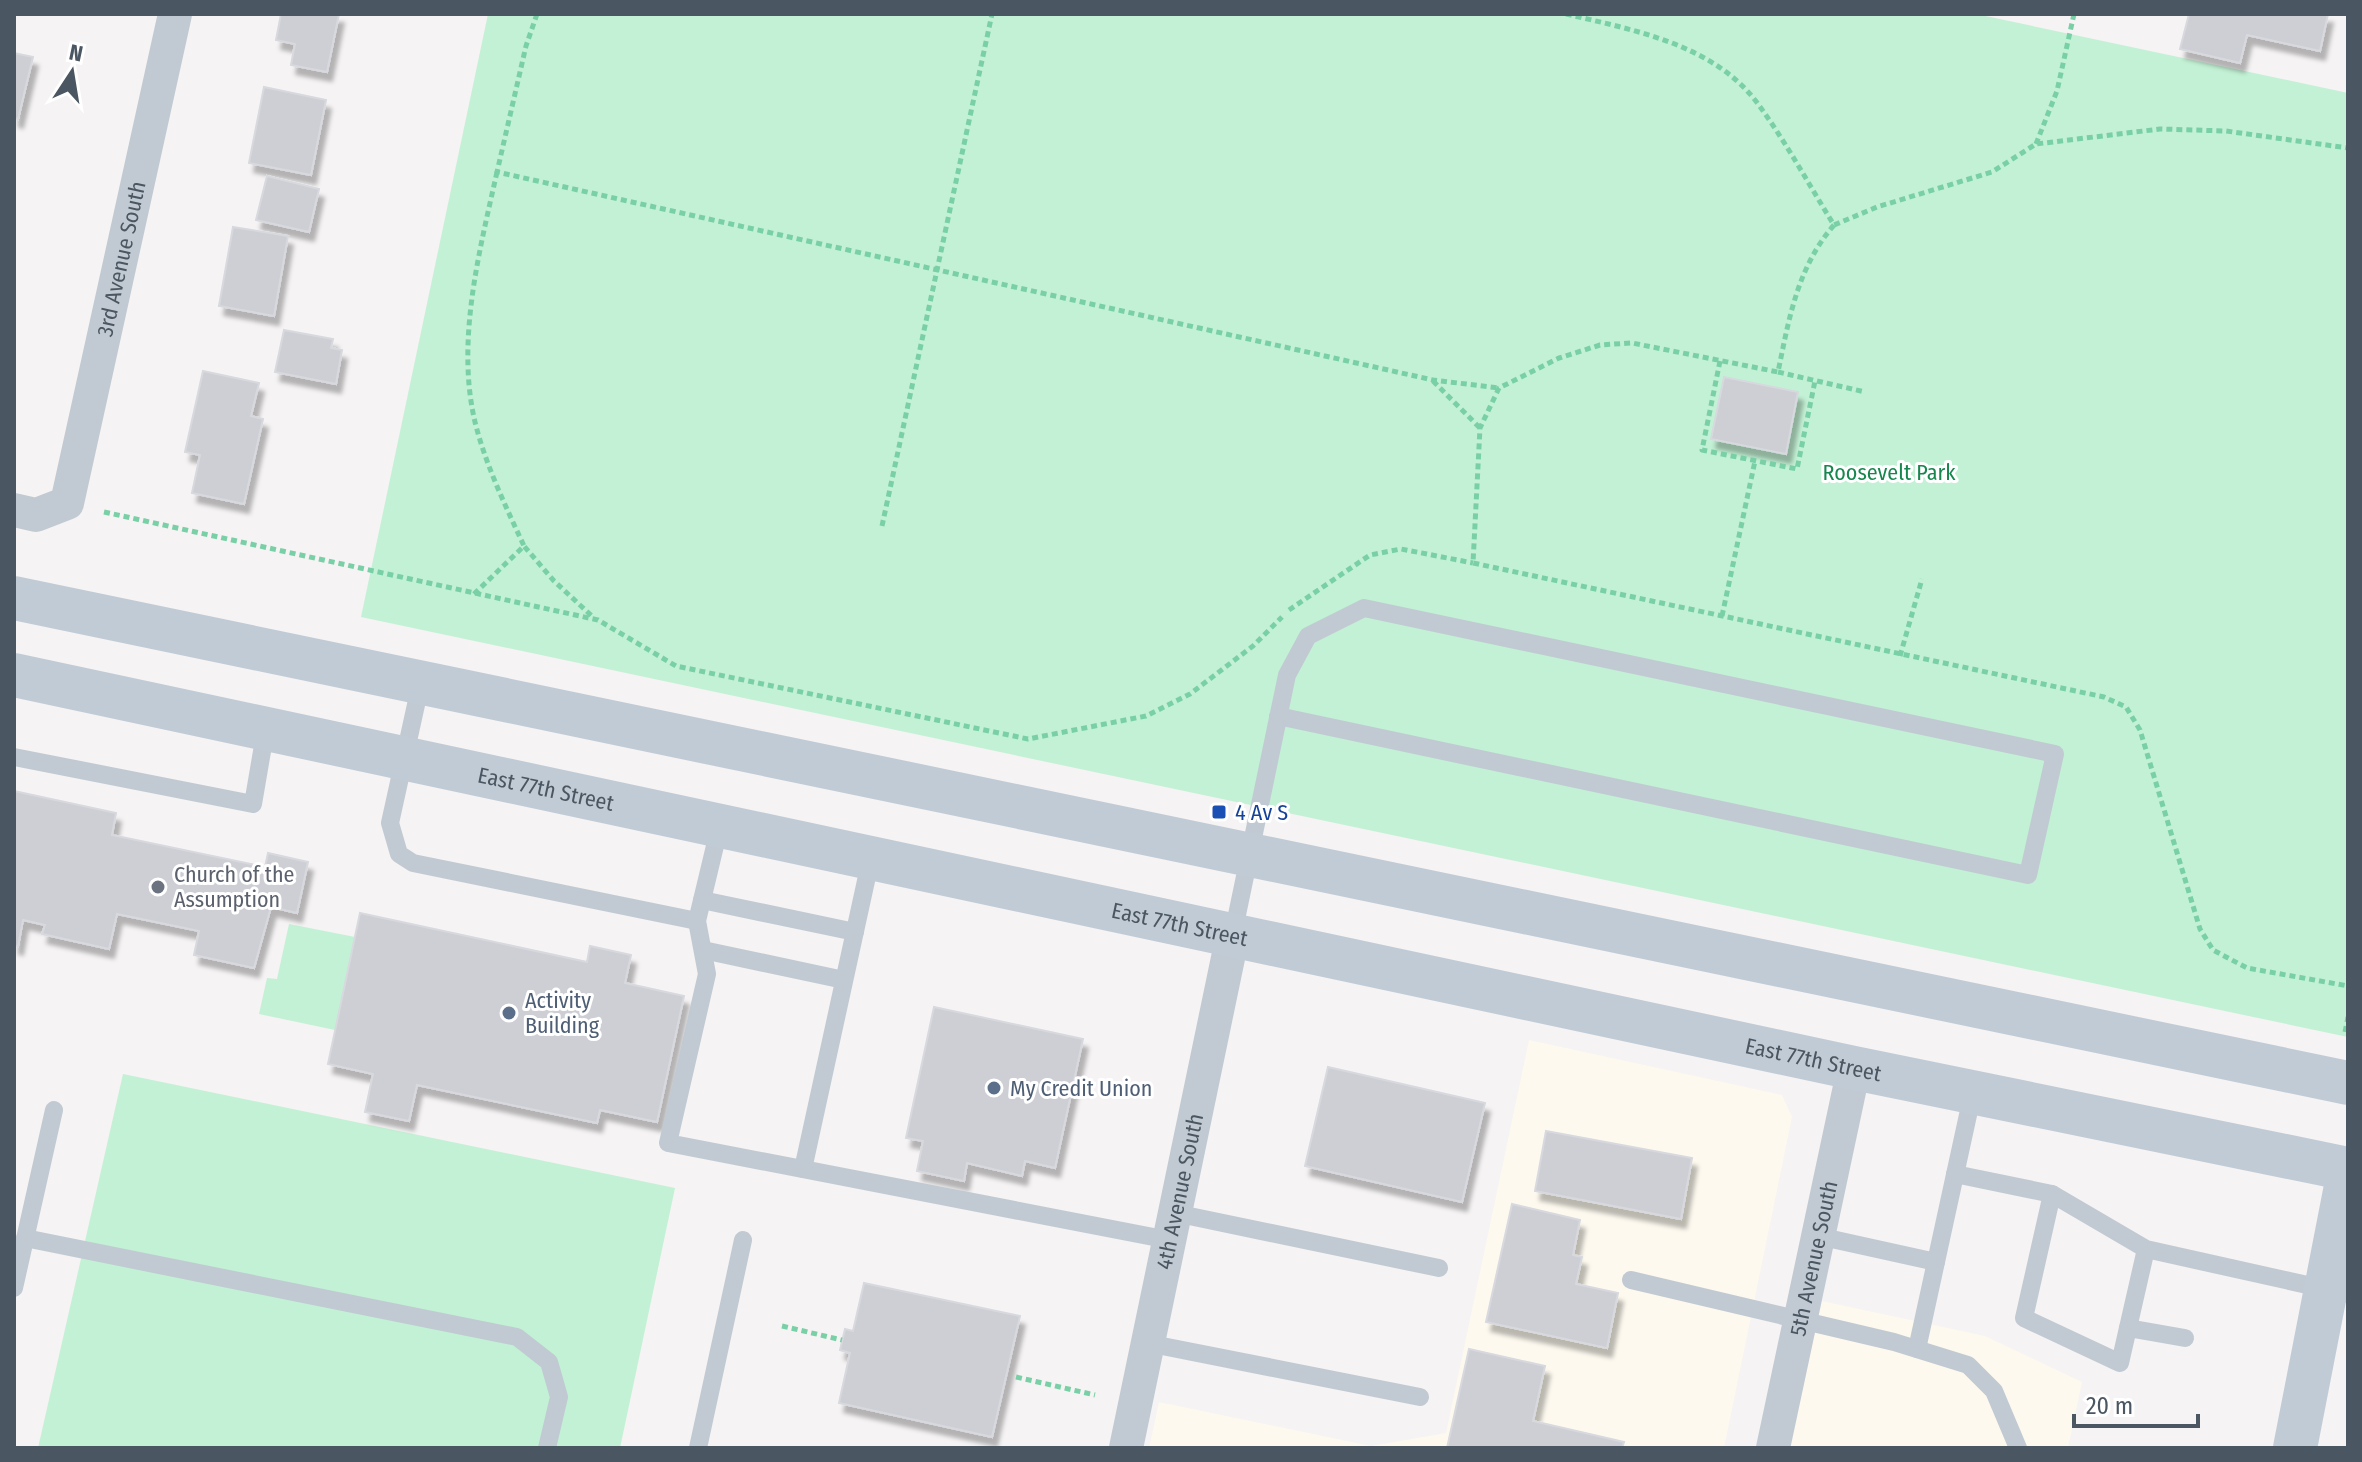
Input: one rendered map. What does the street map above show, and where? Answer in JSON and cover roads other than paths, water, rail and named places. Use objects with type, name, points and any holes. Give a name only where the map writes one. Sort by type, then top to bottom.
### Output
[{"type":"street","name":"3rd Avenue South","points":[[14,510],[36,515],[67,503],[175,14]]},
{"type":"street","points":[[14,598],[2348,1083]]},
{"type":"street","name":"East 77th Street","points":[[14,675],[1854,1068],[2348,1169]]},
{"type":"street","name":"4th Avenue South","points":[[1126,1448],[1233,934]]},
{"type":"street","name":"5th Avenue South","points":[[1773,1448],[1854,1068]]},
{"type":"street","points":[[2295,1448],[2336,1291],[2348,1176]]},
{"type":"lane","points":[[1233,934],[1250,856],[1278,716],[1287,675],[1308,636],[1364,608],[2055,754],[2028,875],[1278,716]]},
{"type":"lane","points":[[421,682],[390,823],[399,854],[413,863],[697,921]]},
{"type":"lane","points":[[14,757],[253,804],[266,728]]},
{"type":"lane","points":[[720,825],[697,921],[707,974],[668,1143],[803,1169],[1439,1268]]},
{"type":"lane","points":[[803,1169],[871,858]]},
{"type":"lane","points":[[702,900],[855,932]]},
{"type":"lane","points":[[703,950],[844,980]]},
{"type":"lane","points":[[1917,1349],[1973,1092]]},
{"type":"lane","points":[[14,1288],[54,1110]]},
{"type":"lane","points":[[1955,1174],[2052,1194],[2146,1249],[2336,1291]]},
{"type":"lane","points":[[2052,1194],[2024,1318],[2120,1363],[2146,1249]]},
{"type":"lane","points":[[1818,1236],[1936,1262]]},
{"type":"lane","points":[[25,1238],[517,1337],[549,1362],[559,1397],[547,1448]]},
{"type":"lane","points":[[698,1448],[743,1240]]},
{"type":"lane","points":[[1631,1280],[1800,1319],[1968,1365],[1994,1391],[2018,1448]]},
{"type":"lane","points":[[2128,1328],[2185,1338]]},
{"type":"lane","points":[[1147,1343],[1420,1397]]},
{"type":"place","name":"4 Av S","points":[[1219,812]]},
{"type":"place","name":"Church of the Assumption","points":[[158,887]]},
{"type":"place","name":"Activity Building","points":[[509,1013]]},
{"type":"place","name":"My Credit Union","points":[[994,1088]]},
{"type":"park label","name":"Roosevelt Park","points":[[1889,472]]}]
